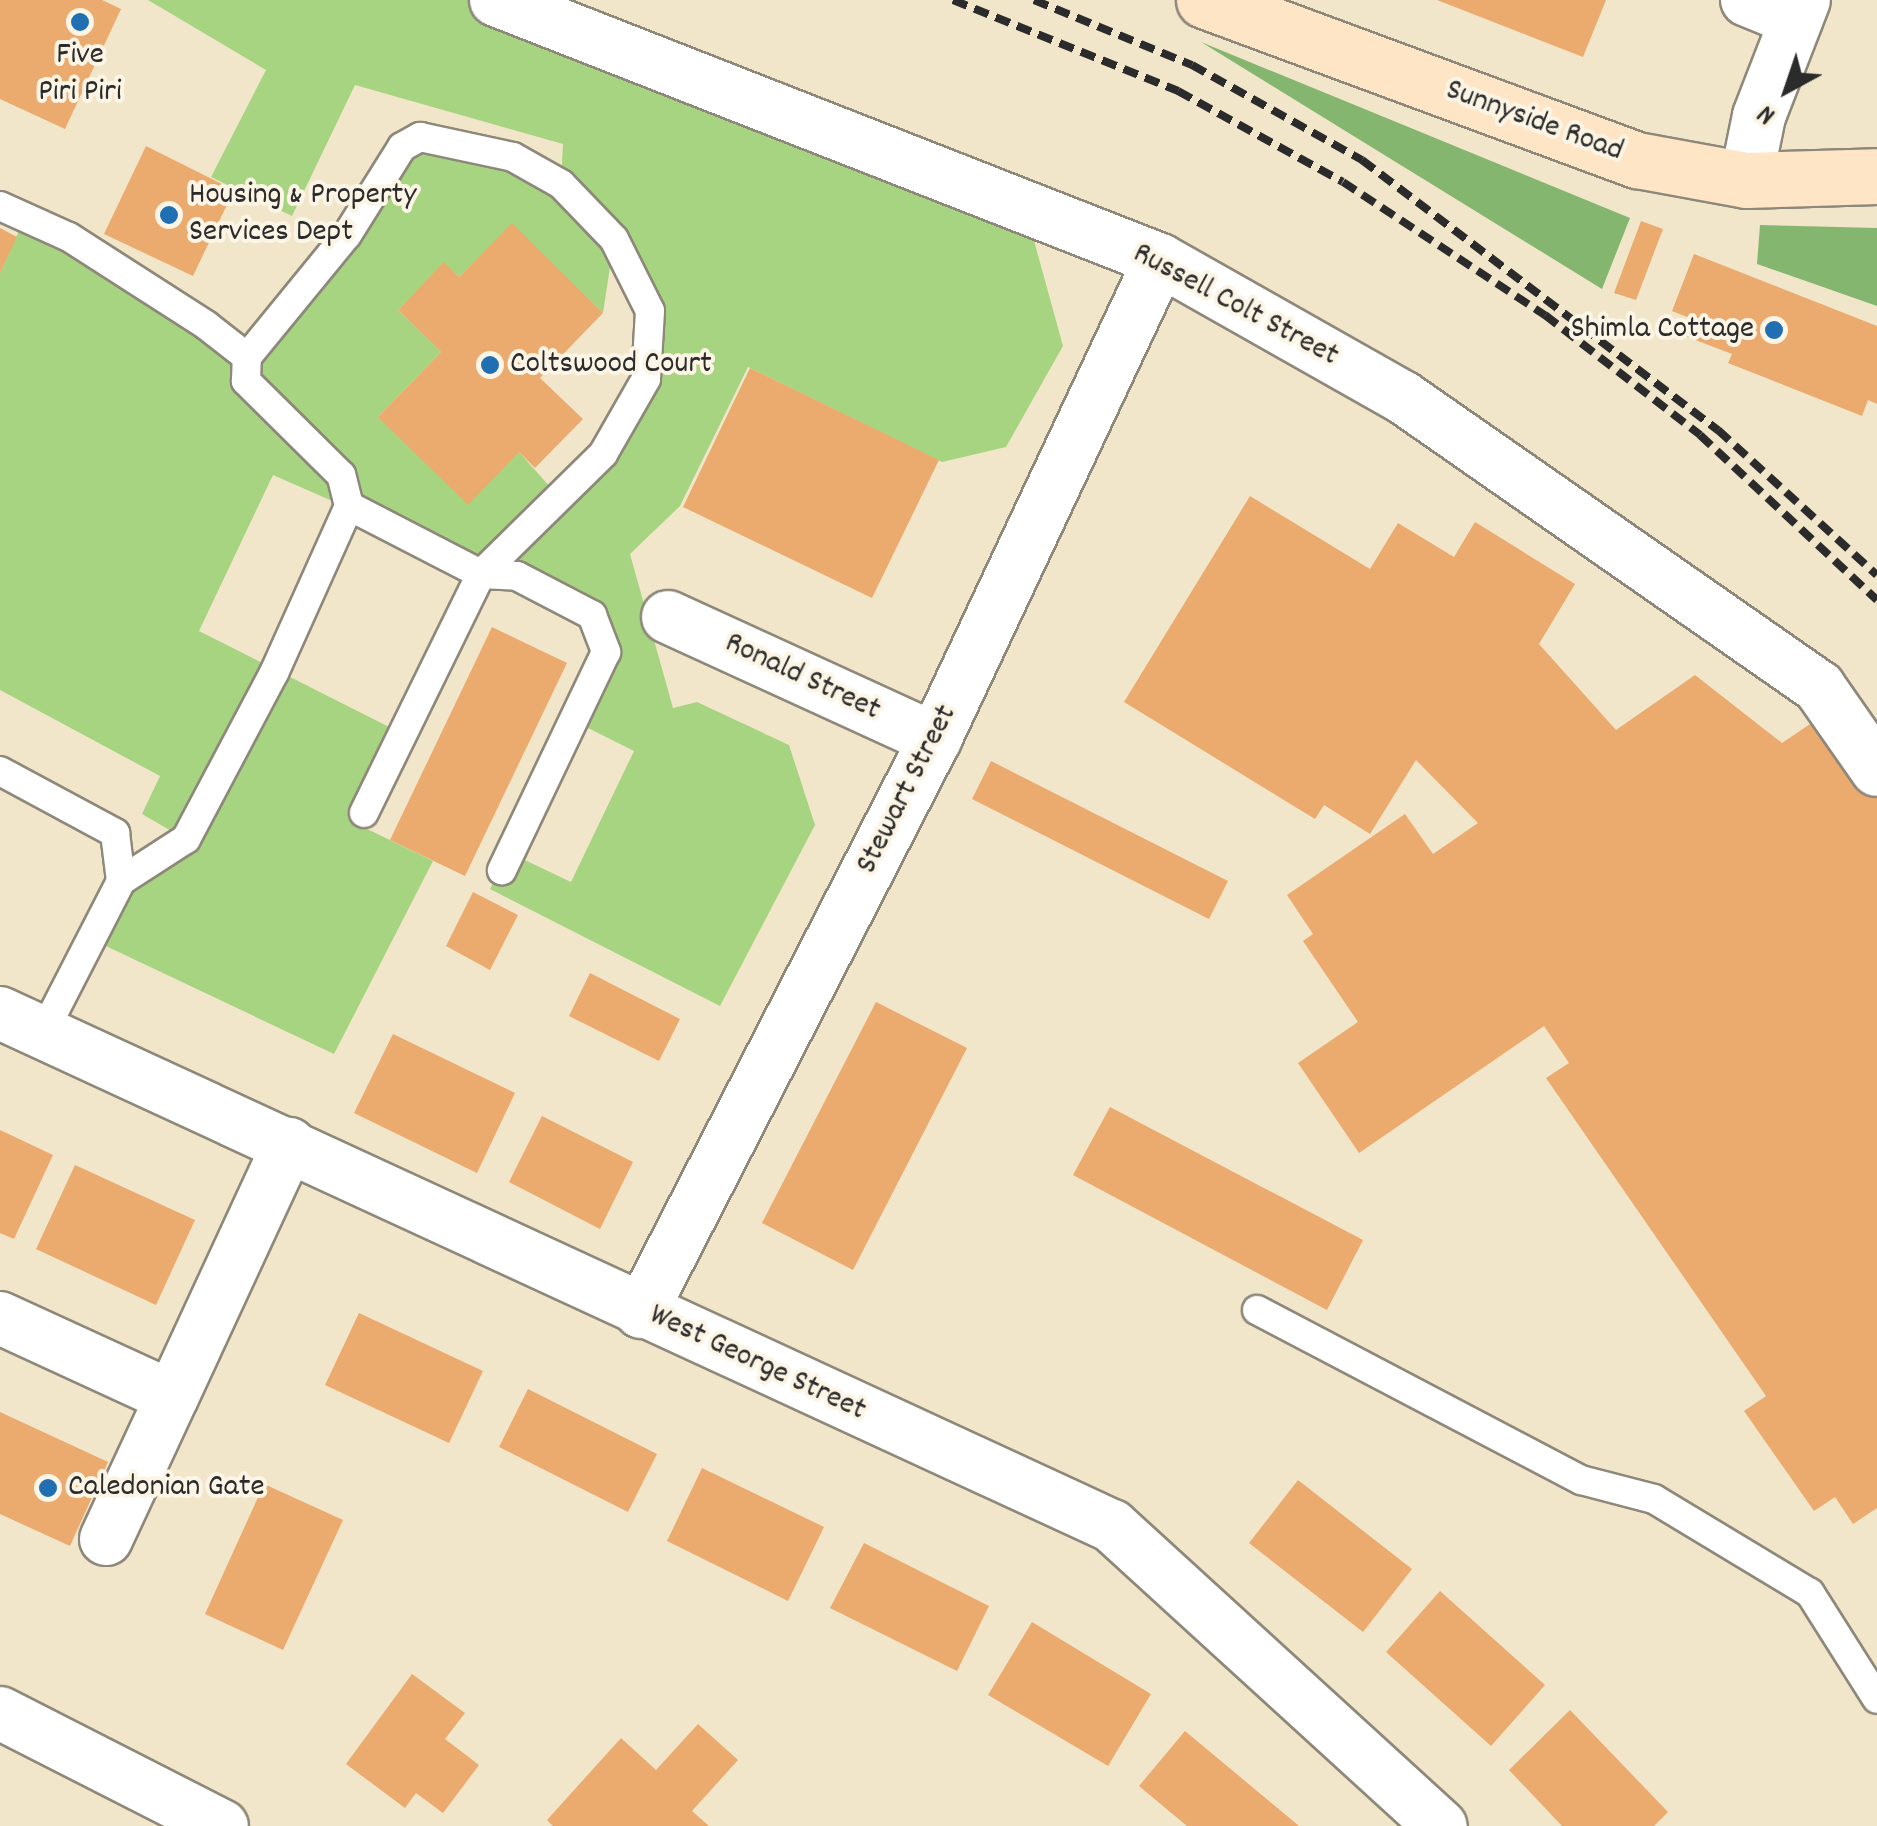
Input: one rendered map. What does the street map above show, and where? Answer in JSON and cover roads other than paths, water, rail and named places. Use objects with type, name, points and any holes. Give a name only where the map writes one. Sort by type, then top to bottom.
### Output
[{"type":"main road","name":"Sunnyside Road","points":[[1204,0],[1636,160],[1746,180],[1877,176]]},
{"type":"street","name":"Russell Colt Street","points":[[496,0],[1160,260],[1404,398],[1819,687],[1877,770]]},
{"type":"street","points":[[1746,180],[1760,116],[1800,10],[1747,0]]},
{"type":"street","name":"Stewart Street","points":[[641,1312],[935,739],[1160,260]]},
{"type":"street","name":"Ronald Street","points":[[668,617],[935,739]]},
{"type":"street","name":"West George Street","points":[[22,1022],[641,1312],[1112,1526],[1441,1826]]},
{"type":"street","points":[[106,1539],[289,1144]]},
{"type":"street","points":[[0,1318],[172,1398]]},
{"type":"street","points":[[0,1712],[222,1826]]},
{"type":"lane","points":[[22,1022],[121,881],[186,839],[274,672],[349,506],[340,475],[246,381],[247,357],[347,235],[402,147],[420,137],[513,157],[561,184],[614,239],[650,310],[646,379],[603,454],[481,574],[364,813]]},
{"type":"lane","points":[[0,206],[69,237],[206,324],[247,357]]},
{"type":"lane","points":[[349,506],[481,574],[517,576],[592,615],[606,652],[502,870]]},
{"type":"lane","points":[[0,772],[115,833],[121,881]]},
{"type":"lane","points":[[1256,1310],[1580,1480],[1654,1499],[1810,1593],[1877,1699]]},
{"type":"railway","points":[[953,0],[1178,91],[1343,182],[1545,315],[1700,435],[1877,600]]},
{"type":"railway","points":[[1034,0],[1192,65],[1362,160],[1718,430],[1877,575]]},
{"type":"place","name":"Five Piri Piri","points":[[80,22]]},
{"type":"place","name":"Housing & Property Services Dept","points":[[169,215]]},
{"type":"place","name":"Shimla Cottage","points":[[1774,330]]},
{"type":"place","name":"Coltswood Court","points":[[490,365]]},
{"type":"place","name":"Caledonian Gate","points":[[48,1488]]}]
